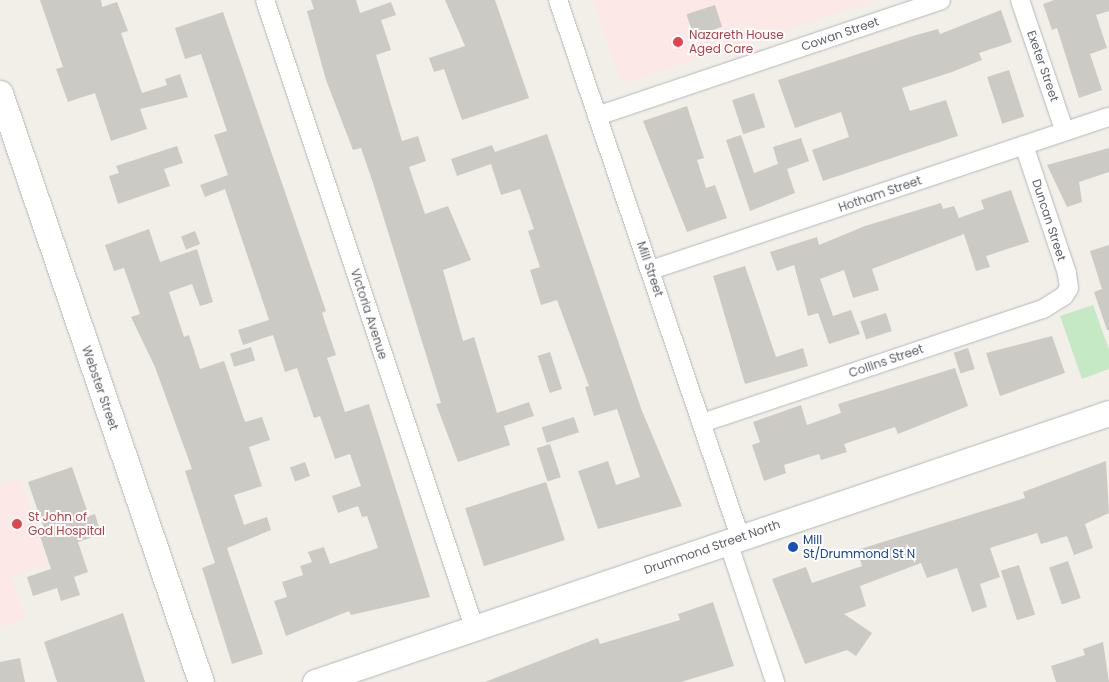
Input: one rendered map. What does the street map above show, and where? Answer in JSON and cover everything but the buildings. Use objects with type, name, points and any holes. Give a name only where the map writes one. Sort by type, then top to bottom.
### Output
[{"type":"main road","name":"Webster Street","points":[[0,93],[201,682]]},
{"type":"main road","name":"Drummond Street North","points":[[315,682],[357,675],[474,627],[1109,413]]},
{"type":"street","name":"Victoria Avenue","points":[[265,0],[474,627]]},
{"type":"street","name":"Mill Street","points":[[558,0],[702,423],[774,682]]},
{"type":"street","name":"Cowan Street","points":[[597,116],[941,0]]},
{"type":"street","name":"Exeter Street","points":[[1020,0],[1065,132]]},
{"type":"street","name":"Hotham Street","points":[[650,270],[1109,117]]},
{"type":"street","name":"Duncan Street","points":[[1024,145],[1068,278],[1066,294]]},
{"type":"street","name":"Collins Street","points":[[702,423],[1043,308],[1066,294]]},
{"type":"shaded area","name":"Nazareth House Aged Care","points":[[593,0],[876,0],[622,84]]},
{"type":"shaded area","name":"St John of God Hospital","points":[[19,477],[47,564],[11,577],[25,619],[0,627],[0,484]]},
{"type":"green space","points":[[1093,305],[1109,350],[1109,369],[1082,379],[1060,316]]},
{"type":"place","name":"Nazareth House Aged Care","points":[[678,42]]},
{"type":"place","name":"St John of God Hospital","points":[[17,524]]},
{"type":"place","name":"Mill St/Drummond St N","points":[[793,547]]}]
